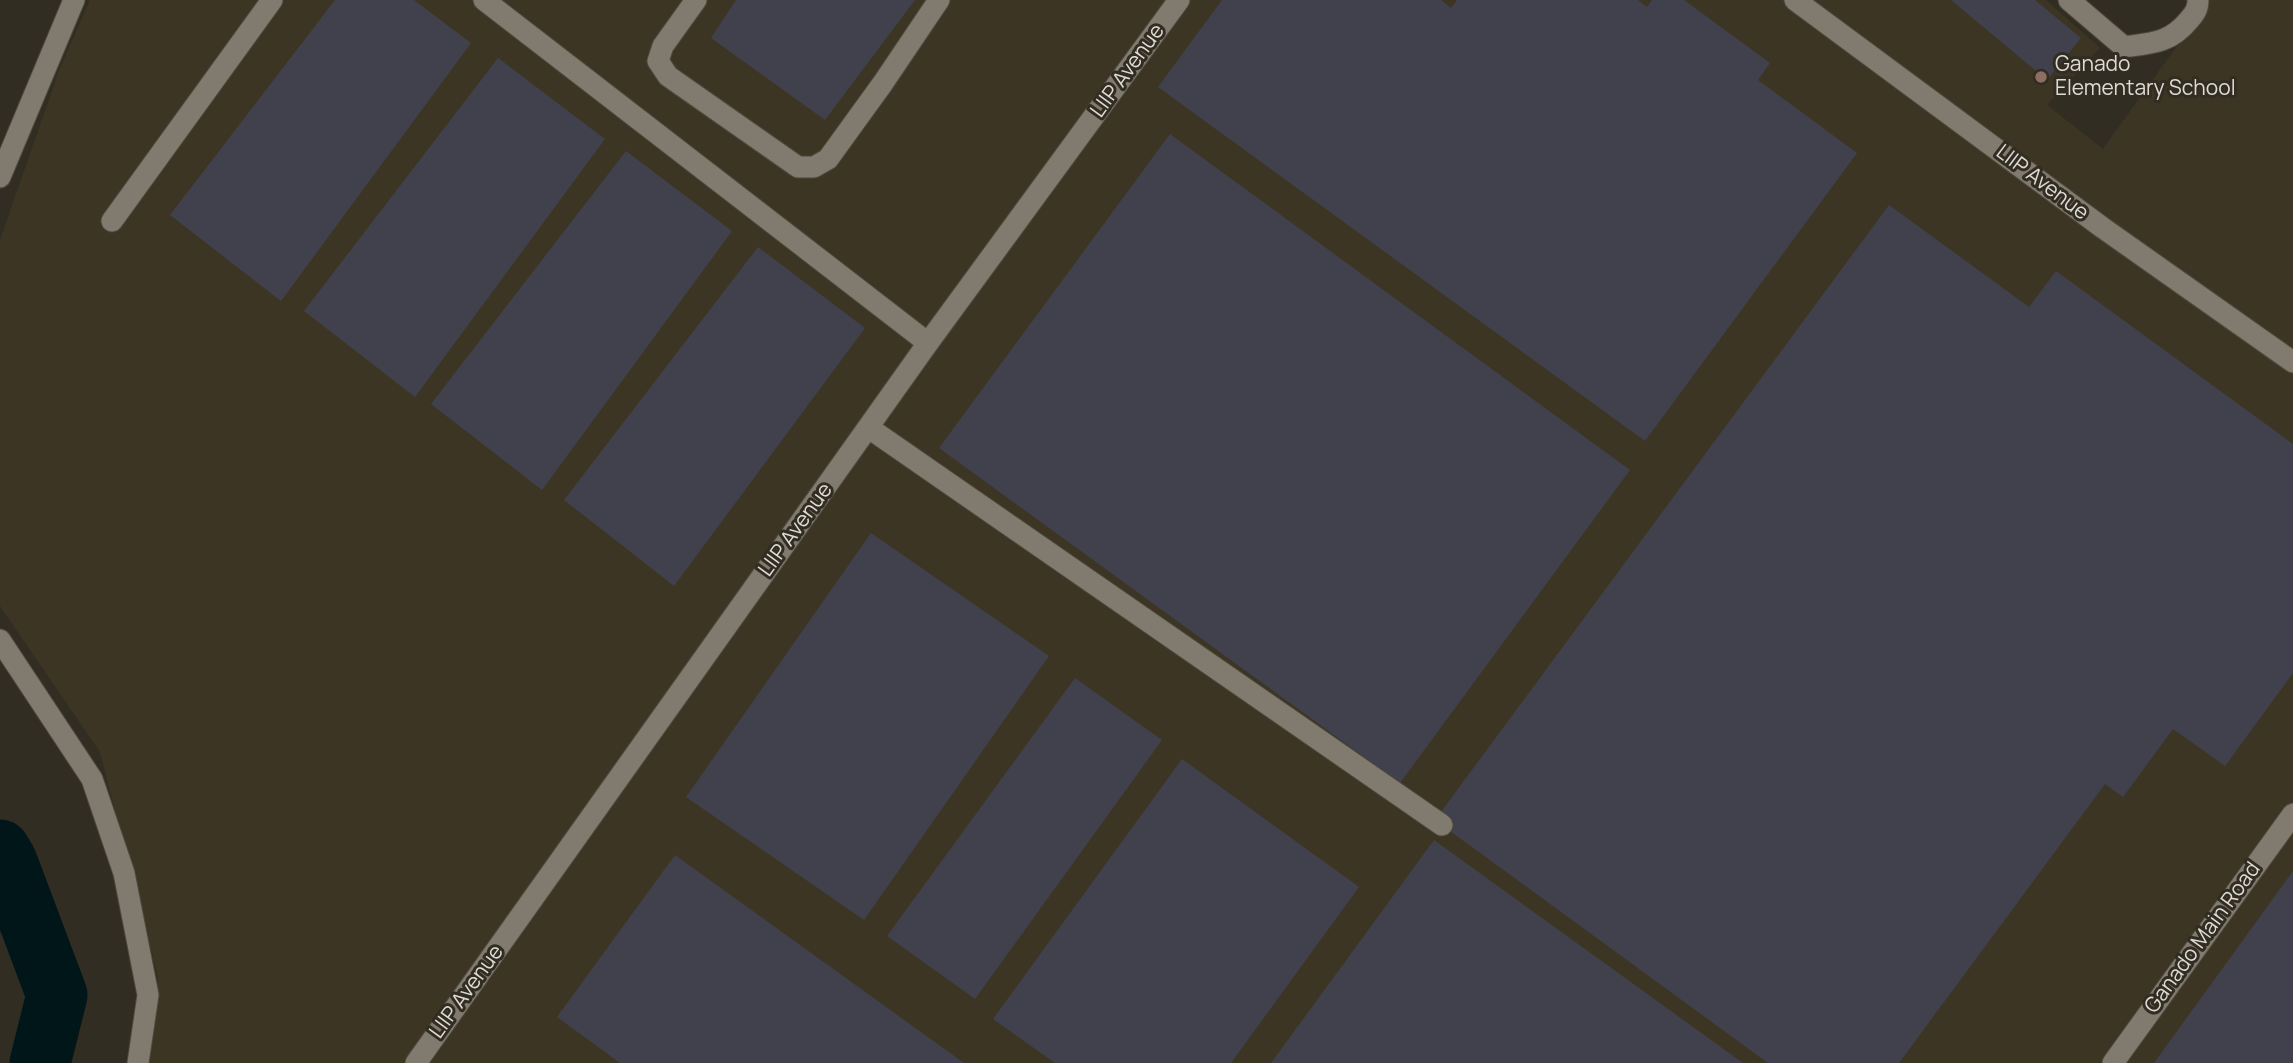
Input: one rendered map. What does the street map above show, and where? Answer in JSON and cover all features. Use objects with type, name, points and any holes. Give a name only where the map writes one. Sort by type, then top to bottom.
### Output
[{"type":"street","points":[[0,177],[74,0]]},
{"type":"street","points":[[112,221],[272,0]]},
{"type":"street","points":[[484,0],[928,343]]},
{"type":"street","points":[[696,0],[663,46],[658,61],[668,76],[798,167],[814,167],[828,159],[939,0]]},
{"type":"street","name":"LIIP Avenue","points":[[416,1063],[928,343],[1180,0]]},
{"type":"street","name":"LIIP Avenue","points":[[1795,0],[2103,228],[2293,362]]},
{"type":"street","points":[[2069,0],[2124,47],[2152,44],[2177,35],[2198,10],[2198,0]]},
{"type":"street","points":[[869,428],[1442,825]]},
{"type":"street","points":[[0,640],[92,779],[124,873],[148,995],[138,1063]]},
{"type":"street","name":"Ganado Main Road","points":[[2113,1063],[2293,814]]},
{"type":"shaded area","points":[[90,0],[2046,0],[2100,48],[2047,105],[2103,149],[2210,0],[2293,0],[2293,1063],[148,1063],[158,977],[100,752],[0,606],[0,240],[60,68]]},
{"type":"building","points":[[335,0],[414,0],[471,43],[281,301],[170,215]]},
{"type":"building","points":[[736,0],[915,0],[825,120],[711,38]]},
{"type":"building","points":[[1222,0],[1441,0],[1451,8],[1457,0],[1638,0],[1647,7],[1652,0],[1684,0],[1770,63],[1758,80],[1857,153],[1645,441],[1158,87]]},
{"type":"building","points":[[1951,0],[2035,0],[2081,38],[2047,80]]},
{"type":"building","points":[[498,58],[605,139],[415,397],[304,311]]},
{"type":"building","points":[[1170,134],[1630,470],[1400,783],[939,448]]},
{"type":"building","points":[[626,151],[732,231],[542,490],[431,404]]},
{"type":"building","points":[[1889,205],[2029,307],[2056,271],[2293,444],[2293,673],[2225,766],[2173,729],[2123,797],[2105,784],[1899,1063],[1768,1063],[1435,820]]},
{"type":"building","points":[[758,247],[865,328],[674,586],[564,500]]},
{"type":"building","points":[[871,533],[1049,656],[864,920],[686,797]]},
{"type":"building","points":[[1075,678],[1162,740],[975,999],[887,936]]},
{"type":"building","points":[[1182,759],[1359,887],[1231,1063],[1055,1063],[993,1019]]},
{"type":"building","points":[[1434,840],[1743,1063],[1271,1063]]},
{"type":"building","points":[[675,855],[964,1063],[620,1063],[557,1017]]},
{"type":"building","points":[[2293,871],[2293,1063],[2154,1063]]},
{"type":"waterway","points":[[0,850],[7,862],[57,995],[40,1063]]},
{"type":"place","name":"Ganado Elementary School","points":[[2041,77]]}]
